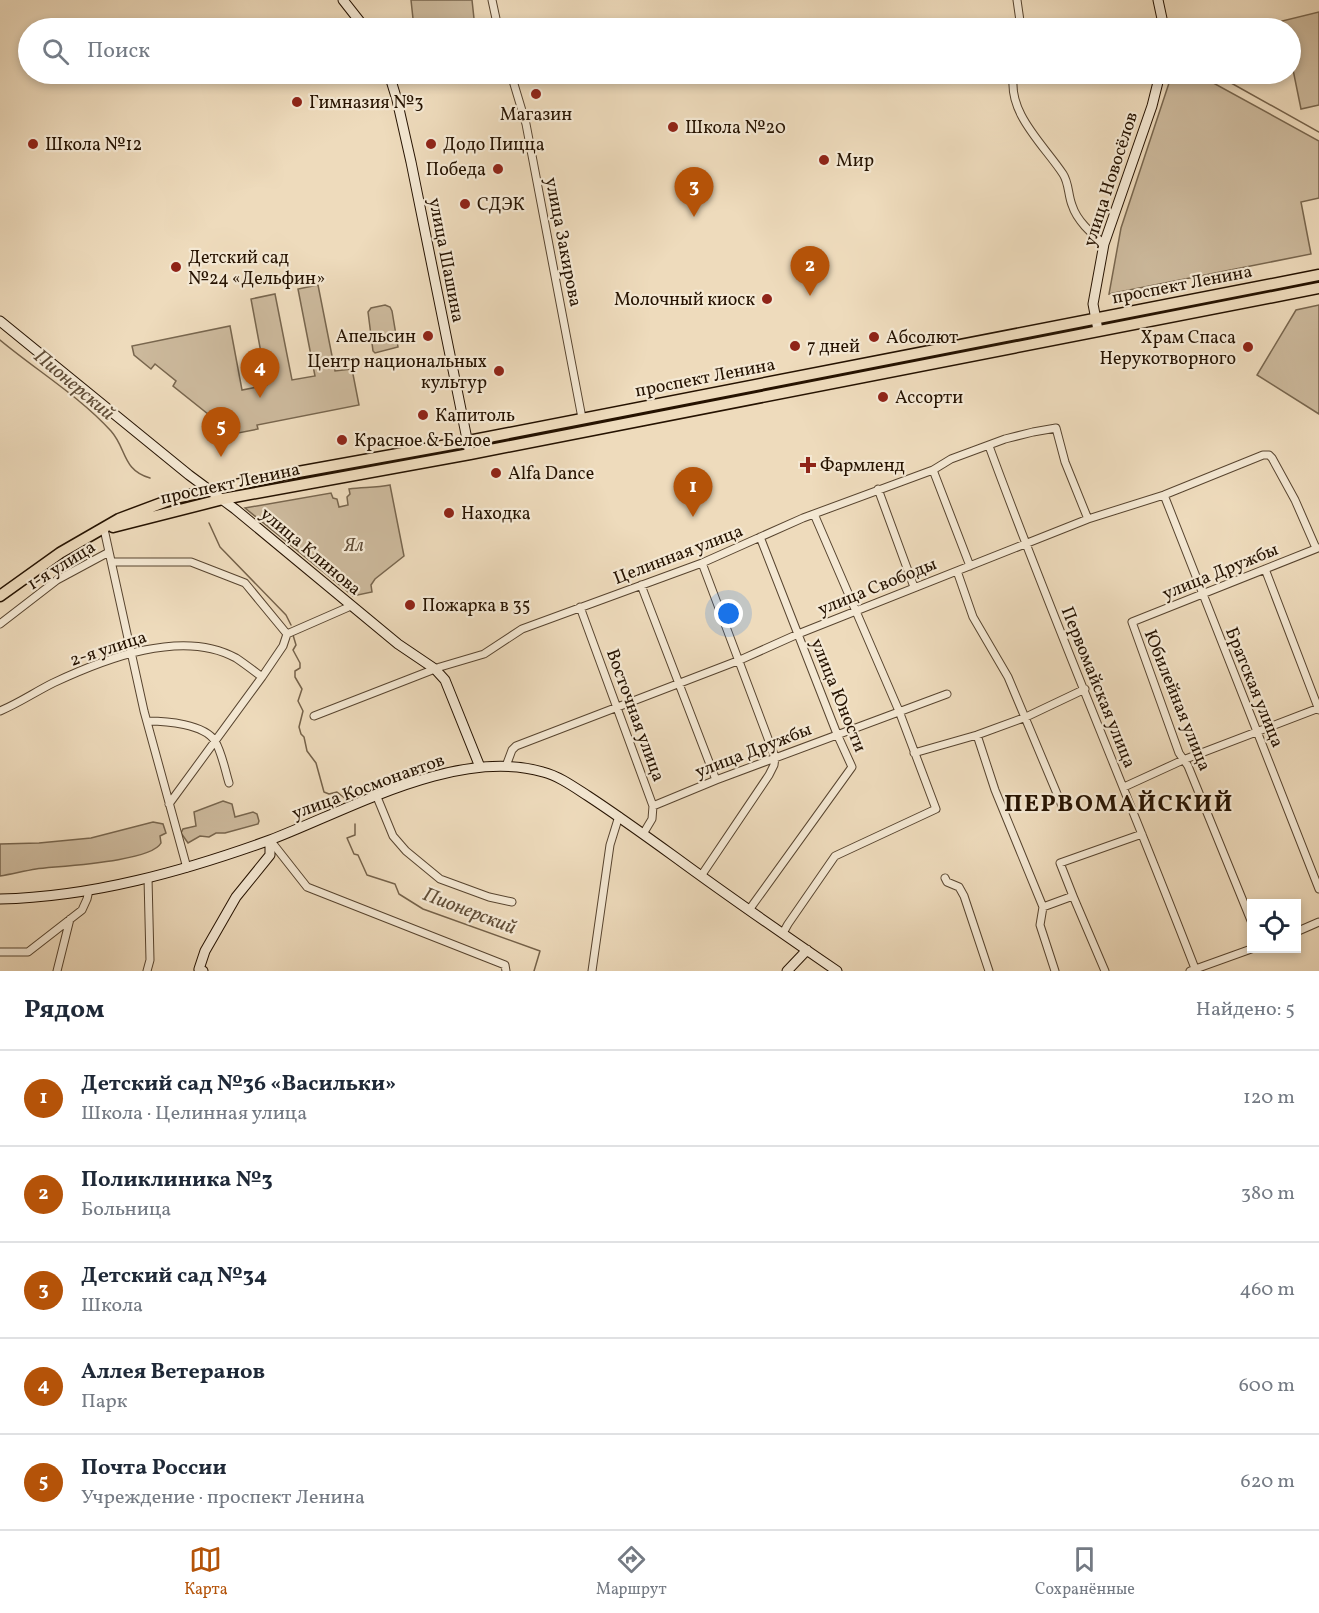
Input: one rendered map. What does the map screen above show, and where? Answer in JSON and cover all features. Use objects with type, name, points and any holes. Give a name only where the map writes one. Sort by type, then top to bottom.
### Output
[{"type":"main road","name":"проспект Ленина","points":[[0,596],[60,553],[119,519],[175,498],[1319,275]]},
{"type":"main road","name":"проспект Ленина","points":[[104,529],[223,499],[470,454],[1319,288]]},
{"type":"main road","points":[[712,393],[715,406]]},
{"type":"street","points":[[343,0],[357,18]]},
{"type":"street","points":[[492,0],[496,18]]},
{"type":"street","points":[[1017,0],[1020,18]]},
{"type":"street","points":[[1158,0],[1162,18]]},
{"type":"street","name":"улица Шашина","points":[[392,84],[398,100],[470,454]]},
{"type":"street","name":"улица Закирова","points":[[514,84],[531,147],[582,418]]},
{"type":"street","points":[[1013,84],[1014,100],[1030,130],[1065,177],[1072,207],[1085,227],[1104,244]]},
{"type":"street","name":"улица Новосёлов","points":[[1098,330],[1093,304],[1104,244],[1158,84]]},
{"type":"street","name":"улица Клинова","points":[[0,321],[99,403],[223,499],[398,644],[435,669]]},
{"type":"street","name":"Целинная улица","points":[[314,716],[435,669],[484,654],[522,629],[702,563],[814,514],[933,470],[951,459],[1005,439],[1056,428],[1065,462],[1088,519]]},
{"type":"street","name":"Первомайская улица","points":[[989,446],[1024,544],[1124,787],[1193,970]]},
{"type":"street","name":"улица Свободы","points":[[506,766],[516,746],[740,660],[914,587],[1088,519],[1164,495],[1263,455],[1269,455],[1272,458],[1318,548]]},
{"type":"street","points":[[933,470],[970,566]]},
{"type":"street","points":[[878,489],[914,587]]},
{"type":"street","name":"Братская улица","points":[[1164,495],[1319,889]]},
{"type":"street","points":[[783,933],[835,856],[936,809],[898,711],[814,514]]},
{"type":"street","points":[[104,529],[130,653],[187,868]]},
{"type":"street","name":"улица Юности","points":[[749,910],[852,767],[760,537]]},
{"type":"street","name":"улица Дружбы","points":[[1132,622],[1318,548]]},
{"type":"street","name":"1-я улица","points":[[0,624],[57,580],[109,552]]},
{"type":"street","name":"1-я улица","points":[[111,562],[191,562],[245,584],[287,634]]},
{"type":"street","points":[[701,876],[770,775],[775,757],[702,563]]},
{"type":"street","points":[[1124,787],[1183,760],[1319,708],[1265,569]]},
{"type":"street","points":[[957,571],[973,617],[1008,677],[1063,807]]},
{"type":"street","points":[[641,585],[716,780]]},
{"type":"street","points":[[169,804],[262,677],[283,646],[287,634],[351,606]]},
{"type":"street","name":"Восточная улица","points":[[579,607],[653,806],[651,819],[643,834]]},
{"type":"street","name":"Юбилейная улица","points":[[1132,622],[1179,753],[1188,766],[1247,913]]},
{"type":"street","name":"2-я улица","points":[[0,711],[19,703],[51,684],[94,665],[130,653],[174,646],[216,651],[235,658],[262,677]]},
{"type":"street","points":[[435,669],[445,680],[480,767]]},
{"type":"street","points":[[914,753],[977,735],[1026,717],[1085,689]]},
{"type":"street","name":"улица Дружбы","points":[[653,806],[775,757],[947,694]]},
{"type":"street","points":[[147,722],[164,721],[185,724],[214,740],[229,783]]},
{"type":"street","points":[[977,735],[995,790],[1043,907],[1040,925],[1055,971]]},
{"type":"street","name":"улица Космонавтов","points":[[0,899],[89,890],[187,868],[270,840],[440,774],[480,767],[506,766],[544,772],[565,782],[619,816],[837,971]]},
{"type":"street","points":[[377,797],[393,836],[440,879],[489,897],[512,902]]},
{"type":"street","points":[[592,971],[610,845],[619,816]]},
{"type":"street","points":[[1105,971],[1060,863],[1142,834]]},
{"type":"street","points":[[200,970],[205,951],[236,897],[270,855],[270,840]]},
{"type":"street","points":[[270,840],[307,887],[505,965],[506,971]]},
{"type":"street","points":[[147,971],[150,960],[148,878]]},
{"type":"street","points":[[945,878],[947,882],[959,887],[964,896],[989,971]]},
{"type":"street","points":[[0,952],[28,952],[82,910],[89,890]]},
{"type":"street","points":[[1043,907],[1073,896]]},
{"type":"street","points":[[57,971],[70,919]]},
{"type":"street","points":[[1301,930],[1319,922]]},
{"type":"street","points":[[787,971],[807,950]]},
{"type":"street","points":[[1193,970],[1247,951]]},
{"type":"green space","points":[[411,0],[472,0],[474,18],[413,18]]},
{"type":"green space","points":[[1319,12],[1319,105],[1301,109],[1296,84],[1301,84],[1301,18],[1294,18]]},
{"type":"green space","points":[[1169,84],[1215,84],[1319,141],[1319,198],[1301,202],[1311,254],[1109,294],[1121,228]]},
{"type":"green space","points":[[318,285],[335,371],[352,369],[359,405],[257,425],[258,429],[233,434],[173,386],[176,381],[155,364],[151,369],[134,355],[132,346],[230,326],[242,390],[267,385],[251,299],[275,294],[292,380],[315,376],[298,289]]},
{"type":"green space","points":[[385,305],[392,311],[398,347],[375,353],[368,312],[371,308]]},
{"type":"green space","points":[[1319,305],[1319,414],[1257,375],[1296,310]]},
{"type":"green space","name":"Ял","points":[[390,485],[404,556],[375,579],[371,585],[372,592],[353,596],[245,508],[331,493],[333,498],[337,499],[339,507],[348,505],[349,489]]},
{"type":"green space","points":[[223,801],[232,804],[235,817],[253,812],[257,814],[258,824],[225,833],[216,833],[209,837],[200,836],[188,843],[181,833],[183,829],[196,826],[194,812]]},
{"type":"green space","points":[[153,822],[163,824],[166,833],[160,836],[161,843],[154,849],[140,855],[0,876],[0,844],[91,838]]},
{"type":"waterway","points":[[1233,84],[1319,132]]},
{"type":"waterway","name":"Пионерский","points":[[0,340],[99,418],[116,438],[134,470],[150,478]]},
{"type":"waterway","name":"Пионерский","points":[[209,523],[220,547],[286,615],[291,625]]},
{"type":"waterway","name":"Пионерский","points":[[293,635],[296,645],[293,650],[300,663],[300,668],[295,671],[295,677],[302,689],[298,701],[303,711],[299,727],[301,734],[304,737],[307,751],[316,763],[324,792],[329,794],[337,792],[347,800]]},
{"type":"waterway","name":"Пионерский","points":[[355,824],[355,835],[347,838],[367,875],[395,884],[399,894],[423,909],[540,951],[534,971]]},
{"type":"place","name":"Магазин","points":[[536,94]]},
{"type":"place","name":"Гимназия №3","points":[[297,102]]},
{"type":"place","name":"Школа №20","points":[[673,127]]},
{"type":"place","name":"Школа №12","points":[[33,144]]},
{"type":"place","name":"Додо Пицца","points":[[431,144]]},
{"type":"place","name":"Мир","points":[[824,160]]},
{"type":"place","name":"Победа","points":[[498,169]]},
{"type":"place","name":"СДЭК","points":[[465,204]]},
{"type":"place","name":"Детский сад №34","points":[[694,217]]},
{"type":"place","name":"Детский сад №24 «Дельфин»","points":[[176,267]]},
{"type":"place","name":"Поликлиника №3","points":[[810,296]]},
{"type":"place","name":"Молочный киоск","points":[[767,299]]},
{"type":"place","name":"Апельсин","points":[[428,336]]},
{"type":"place","name":"Абсолют","points":[[874,337]]},
{"type":"place","name":"7 дней","points":[[795,346]]},
{"type":"place","name":"Храм Спаса Нерукотворного","points":[[1248,347]]},
{"type":"place","name":"Центр национальных культур","points":[[499,371]]},
{"type":"place","name":"Ассорти","points":[[883,397]]},
{"type":"place","name":"Аллея Ветеранов","points":[[260,398]]},
{"type":"place","name":"Капитоль","points":[[423,415]]},
{"type":"place","name":"Красное & Белое","points":[[342,440]]},
{"type":"place","name":"Почта России","points":[[221,457]]},
{"type":"place","name":"Фармленд","points":[[808,465]]},
{"type":"place","name":"Alfa Dance","points":[[496,473]]},
{"type":"place","name":"Находка","points":[[449,513]]},
{"type":"place","name":"Детский сад №36 «Васильки»","points":[[693,517]]},
{"type":"place","name":"Пожарка в 35","points":[[410,605]]},
{"type":"district","name":"ПЕРВОМАЙСКИЙ","points":[[1119,803]]}]
